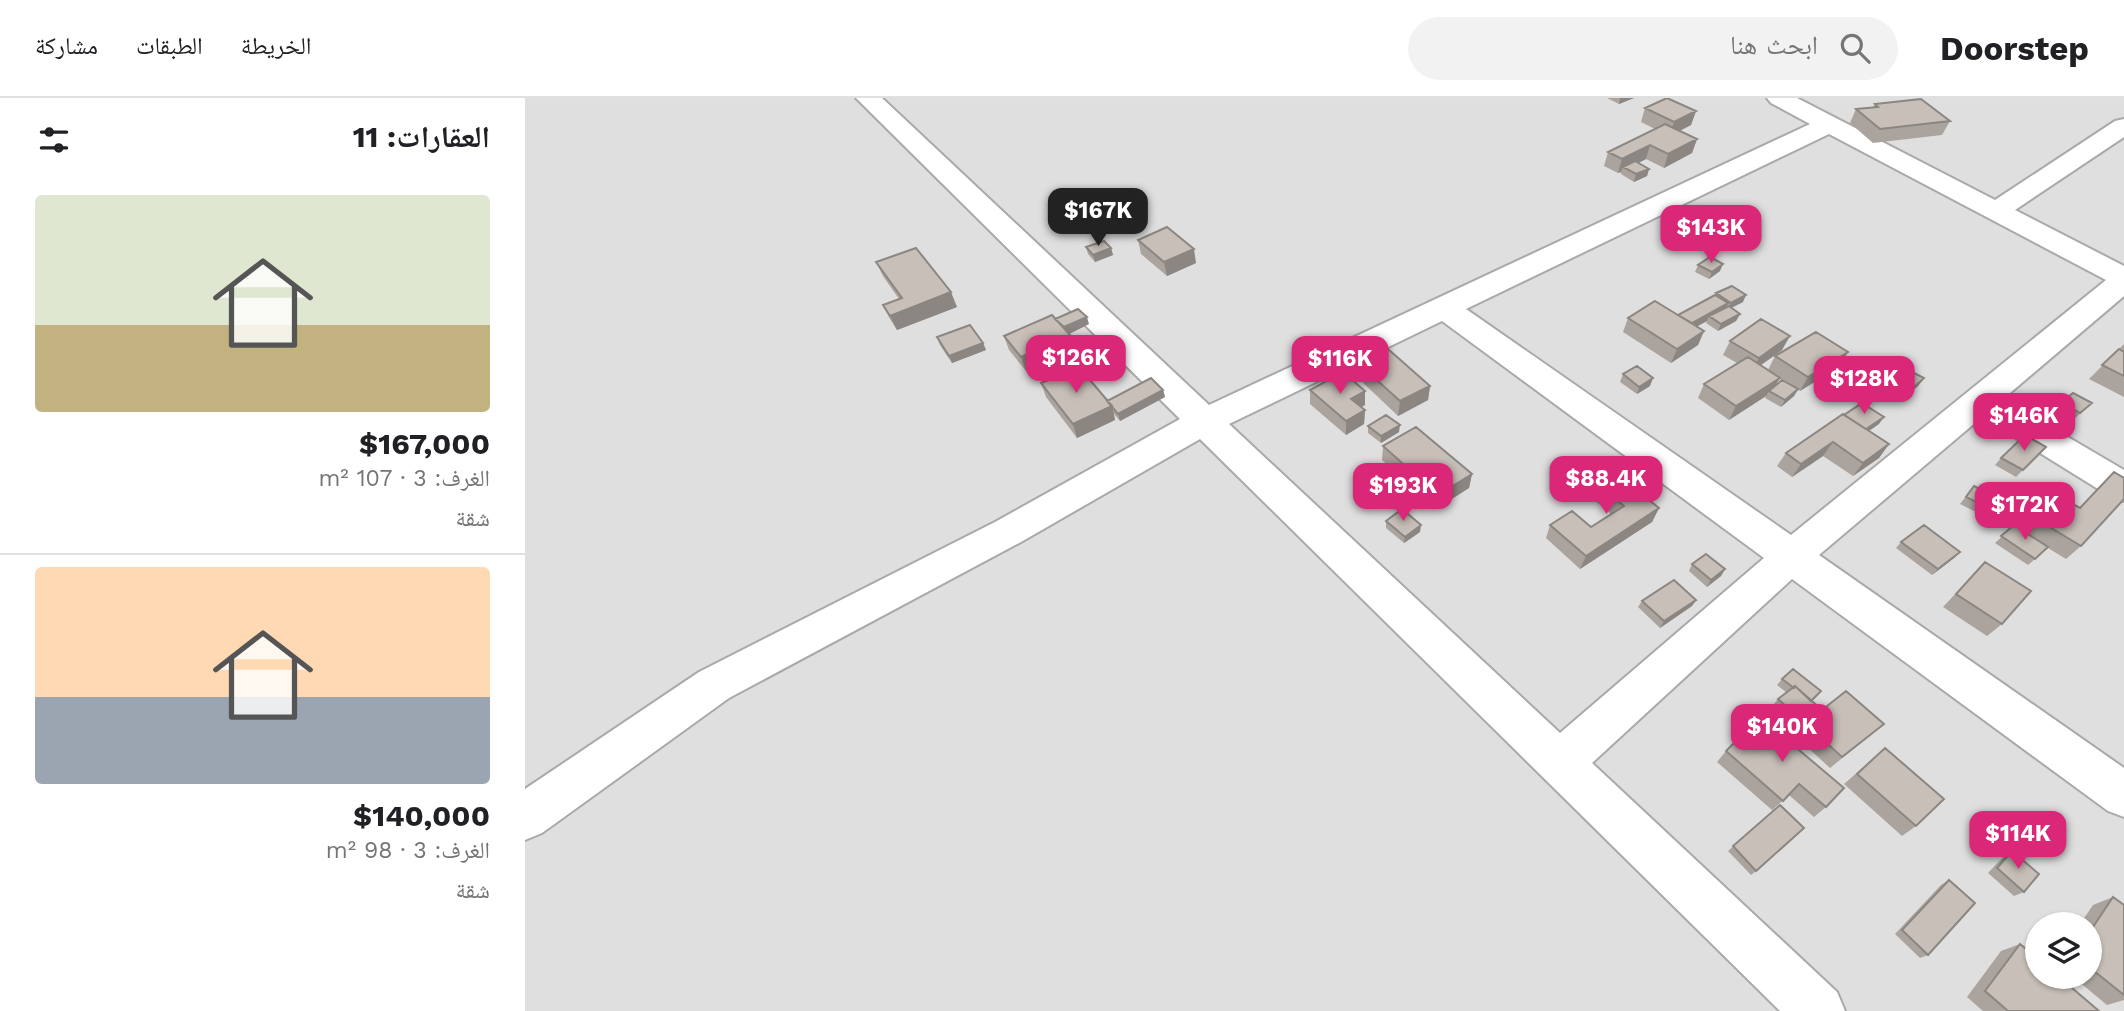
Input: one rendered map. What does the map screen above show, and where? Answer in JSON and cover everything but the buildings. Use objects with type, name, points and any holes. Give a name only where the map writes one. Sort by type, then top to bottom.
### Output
[{"type":"street","points":[[868,98],[1818,1011]]},
{"type":"street","points":[[1559,764],[1791,557],[2124,279],[1998,210],[1779,98]]},
{"type":"street","points":[[525,817],[714,685],[1008,533],[1205,421],[1830,124]]},
{"type":"street","points":[[1998,210],[2124,126]]},
{"type":"street","points":[[2099,143],[2124,153]]},
{"type":"street","points":[[1444,308],[2124,795]]},
{"type":"street","points":[[1980,400],[2124,487]]},
{"type":"shaded area","points":[[525,98],[2124,98],[2124,1011],[525,1011]]}]
